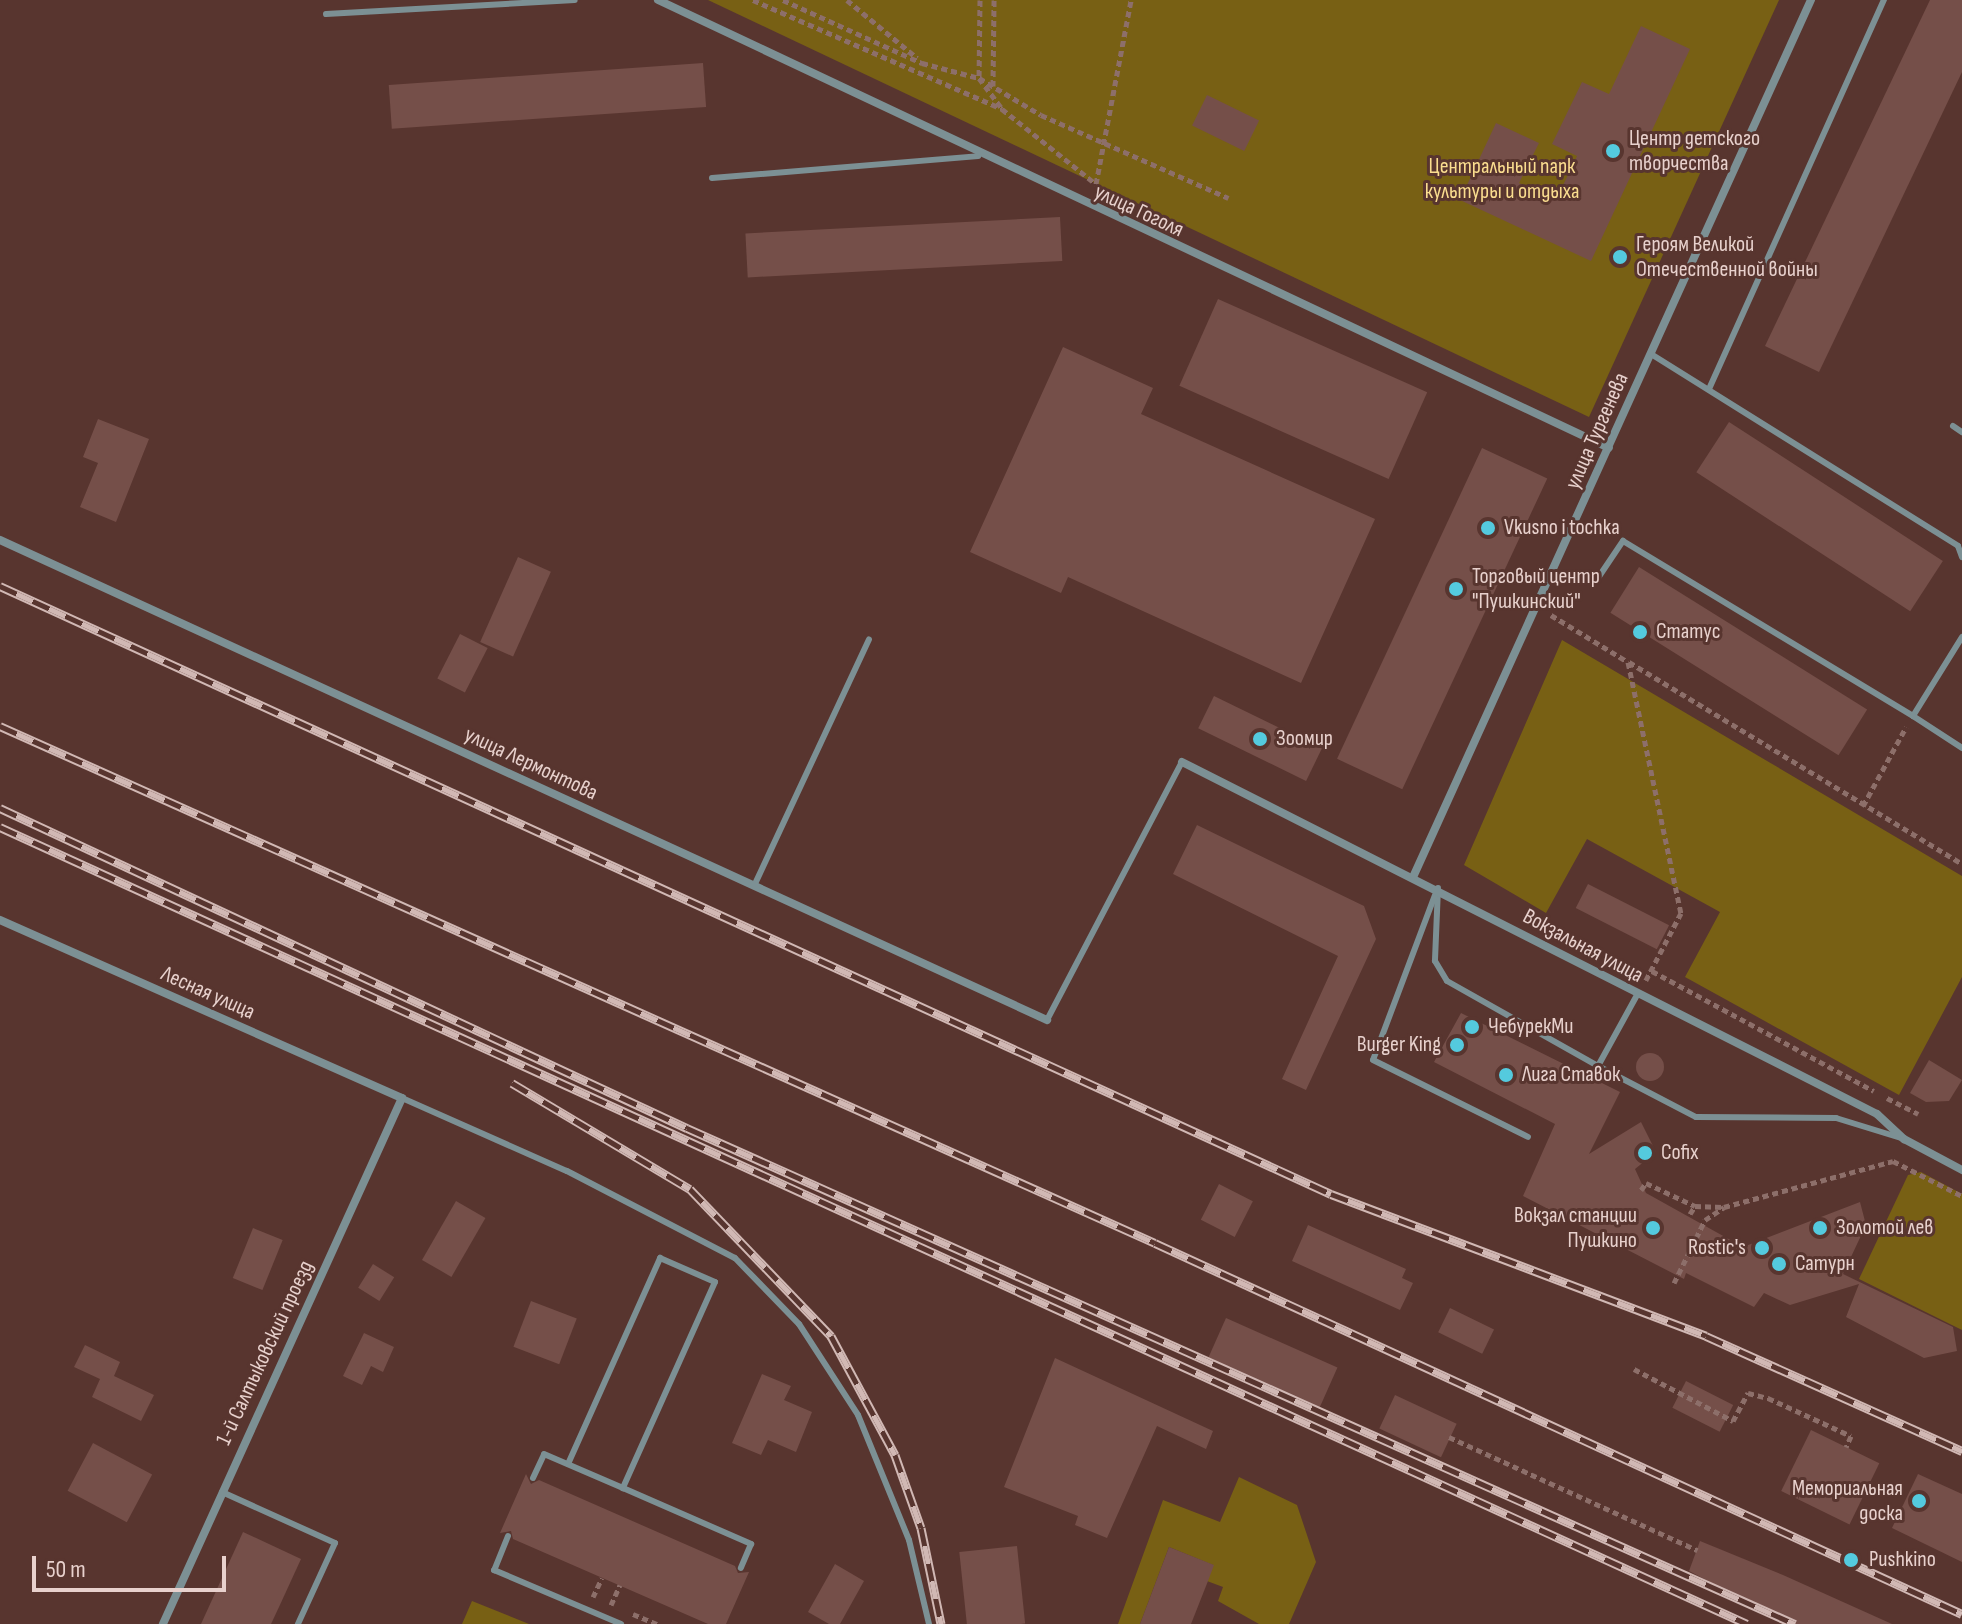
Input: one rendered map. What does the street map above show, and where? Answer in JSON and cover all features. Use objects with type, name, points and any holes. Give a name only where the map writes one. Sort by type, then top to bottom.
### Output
[{"type":"street","name":"улица Гоголя","points":[[658,0],[978,156],[1609,448]]},
{"type":"street","name":"улица Тургенева","points":[[1414,875],[1811,0]]},
{"type":"street","name":"улица Лермонтова","points":[[0,540],[1047,1020]]},
{"type":"street","name":"Вокзальная улица","points":[[1182,762],[1414,875],[1637,995],[1877,1114],[1904,1139],[1962,1170]]},
{"type":"street","name":"Лесная улица","points":[[0,920],[402,1098]]},
{"type":"street","name":"1-й Салтыковский проезд","points":[[163,1624],[402,1098]]},
{"type":"lane","points":[[326,14],[575,0]]},
{"type":"lane","points":[[1709,389],[1884,0]]},
{"type":"lane","points":[[712,178],[978,156]]},
{"type":"lane","points":[[1651,354],[1958,546],[1962,557]]},
{"type":"lane","points":[[1953,426],[1962,432]]},
{"type":"lane","points":[[1552,575],[1598,578],[1623,541],[1962,748]]},
{"type":"lane","points":[[1913,716],[1962,637]]},
{"type":"lane","points":[[754,886],[869,639]]},
{"type":"lane","points":[[1047,1020],[1182,762]]},
{"type":"lane","points":[[1438,888],[1435,961],[1447,981],[1598,1066],[1696,1117],[1836,1118],[1904,1139]]},
{"type":"lane","points":[[1438,888],[1373,1060],[1528,1137]]},
{"type":"lane","points":[[1598,1066],[1637,995]]},
{"type":"lane","points":[[402,1098],[567,1171],[735,1258],[799,1324],[858,1415],[909,1540],[929,1624]]},
{"type":"lane","points":[[568,1464],[660,1258],[715,1282],[623,1488]]},
{"type":"lane","points":[[533,1478],[544,1454],[568,1464],[751,1544],[741,1568]]},
{"type":"lane","points":[[221,1491],[335,1543],[298,1624]]},
{"type":"lane","points":[[508,1536],[494,1570],[621,1624]]},
{"type":"lane","points":[[595,1624],[599,1614]]},
{"type":"path","points":[[753,0],[1002,109]]},
{"type":"path","points":[[783,0],[922,63],[979,78],[1105,143],[1228,198]]},
{"type":"path","points":[[847,0],[922,63]]},
{"type":"path","points":[[980,0],[979,78],[1002,109],[1096,184],[1131,0]]},
{"type":"path","points":[[993,87],[994,0]]},
{"type":"path","points":[[1551,615],[1962,864]]},
{"type":"path","points":[[1628,662],[1681,913],[1637,995]]},
{"type":"path","points":[[1863,806],[1913,716]]},
{"type":"path","points":[[1652,971],[1918,1114]]},
{"type":"path","points":[[1641,1190],[1646,1183],[1695,1206],[1724,1207],[1893,1161],[1962,1196]]},
{"type":"path","points":[[1690,1214],[1695,1206]]},
{"type":"path","points":[[1674,1283],[1705,1220],[1724,1207]]},
{"type":"path","points":[[1634,1369],[1733,1421],[1748,1393],[1768,1398],[1851,1436],[1846,1447]]},
{"type":"path","points":[[1449,1437],[1697,1550]]},
{"type":"path","points":[[593,1597],[602,1578]]},
{"type":"path","points":[[611,1605],[620,1585]]},
{"type":"green space","name":"Центральный парк культуры и отдыха","points":[[708,0],[1779,0],[1589,417]]},
{"type":"green space","points":[[1562,640],[1962,876],[1962,977],[1899,1095],[1685,977],[1720,912],[1587,839],[1546,913],[1464,865]]},
{"type":"green space","points":[[1921,1172],[1962,1194],[1962,1330],[1859,1279],[1908,1175]]},
{"type":"green space","points":[[1239,1477],[1297,1505],[1316,1562],[1289,1624],[1259,1624],[1218,1601],[1223,1587],[1207,1581],[1213,1565],[1169,1547],[1140,1624],[1118,1624],[1163,1500],[1220,1522]]},
{"type":"green space","points":[[472,1601],[529,1624],[462,1624]]},
{"type":"building","points":[[1930,0],[1962,0],[1962,72],[1819,372],[1765,346]]},
{"type":"building","points":[[1641,26],[1690,49],[1591,261],[1460,200],[1496,123],[1539,143],[1519,183],[1556,200],[1577,156],[1552,144],[1582,82],[1609,94]]},
{"type":"building","points":[[703,63],[706,107],[392,129],[389,85]]},
{"type":"building","points":[[1207,95],[1259,120],[1244,151],[1192,126]]},
{"type":"building","points":[[1060,217],[1062,261],[748,277],[745,233]]},
{"type":"building","points":[[1218,299],[1427,392],[1389,479],[1179,386]]},
{"type":"building","points":[[1063,347],[1153,388],[1141,414],[1375,519],[1301,683],[1068,577],[1061,593],[970,552]]},
{"type":"building","points":[[98,419],[149,439],[116,522],[80,507],[98,463],[83,457]]},
{"type":"building","points":[[1729,422],[1943,561],[1910,611],[1696,472]]},
{"type":"building","name":"Торговый центр \"Пушкинский\"","points":[[1482,448],[1547,478],[1402,789],[1337,759]]},
{"type":"building","points":[[518,557],[551,572],[513,657],[480,642]]},
{"type":"building","points":[[1639,567],[1867,710],[1839,755],[1610,613]]},
{"type":"building","points":[[460,634],[488,648],[465,693],[437,679]]},
{"type":"building","name":"Зоомир","points":[[1214,696],[1322,749],[1306,781],[1198,728]]},
{"type":"building","points":[[1197,825],[1364,906],[1376,939],[1306,1090],[1282,1079],[1338,956],[1173,874]]},
{"type":"building","points":[[1588,884],[1669,925],[1657,949],[1576,908]]},
{"type":"building","points":[[1461,1013],[1620,1092],[1589,1154],[1641,1122],[1656,1152],[1635,1169],[1646,1193],[1743,1247],[1860,1202],[1866,1225],[1843,1274],[1953,1327],[1957,1351],[1924,1358],[1846,1317],[1859,1284],[1790,1305],[1764,1293],[1754,1307],[1686,1273],[1684,1279],[1523,1196],[1555,1124],[1434,1062]]},
{"type":"building","points":[[1650,1053],[1660,1057],[1664,1067],[1660,1077],[1650,1081],[1640,1077],[1636,1067],[1640,1057]]},
{"type":"building","points":[[1929,1060],[1962,1080],[1949,1101],[1926,1102],[1910,1093]]},
{"type":"building","points":[[1219,1184],[1253,1201],[1235,1237],[1201,1220]]},
{"type":"building","points":[[456,1201],[485,1218],[451,1277],[422,1260]]},
{"type":"building","points":[[1308,1225],[1406,1269],[1402,1278],[1413,1283],[1400,1310],[1292,1261]]},
{"type":"building","points":[[253,1228],[283,1240],[262,1290],[233,1278]]},
{"type":"building","points":[[373,1264],[394,1277],[379,1301],[358,1288]]},
{"type":"building","points":[[531,1301],[577,1319],[559,1364],[513,1347]]},
{"type":"building","points":[[1450,1308],[1494,1329],[1482,1354],[1438,1332]]},
{"type":"building","points":[[1226,1318],[1337,1368],[1320,1408],[1208,1358]]},
{"type":"building","points":[[364,1333],[394,1347],[383,1372],[371,1366],[362,1385],[343,1376]]},
{"type":"building","points":[[85,1345],[120,1362],[114,1376],[154,1395],[141,1421],[92,1397],[100,1379],[74,1367]]},
{"type":"building","points":[[1055,1358],[1213,1431],[1206,1449],[1157,1426],[1107,1538],[1075,1525],[1078,1516],[1004,1487]]},
{"type":"building","points":[[762,1374],[791,1386],[784,1400],[812,1412],[796,1452],[768,1440],[761,1455],[732,1443]]},
{"type":"building","points":[[1686,1381],[1733,1405],[1720,1432],[1672,1408]]},
{"type":"building","points":[[1395,1395],[1457,1424],[1441,1457],[1379,1429]]},
{"type":"building","points":[[1811,1430],[1879,1463],[1849,1524],[1781,1491]]},
{"type":"building","points":[[93,1443],[152,1474],[127,1522],[68,1491]]},
{"type":"building","points":[[526,1474],[531,1484],[539,1480],[735,1566],[738,1573],[749,1572],[726,1624],[708,1624],[513,1539],[511,1531],[500,1533]]},
{"type":"building","points":[[1918,1474],[1962,1494],[1962,1562],[1892,1528]]},
{"type":"building","points":[[243,1532],[301,1559],[271,1624],[201,1624]]},
{"type":"building","points":[[1700,1541],[1892,1624],[1791,1624],[1689,1571]]},
{"type":"building","points":[[1017,1546],[1025,1624],[967,1624],[959,1552]]},
{"type":"building","points":[[1169,1547],[1214,1565],[1208,1581],[1191,1624],[1140,1624]]},
{"type":"building","points":[[835,1564],[864,1581],[840,1624],[829,1624],[808,1612]]},
{"type":"railway","points":[[0,586],[1331,1194],[1706,1336],[1962,1451]]},
{"type":"railway","points":[[0,726],[1155,1243],[1962,1614]]},
{"type":"railway","points":[[0,808],[687,1128],[1795,1624]]},
{"type":"railway","points":[[0,827],[1747,1624]]},
{"type":"railway","points":[[512,1083],[690,1189],[831,1336],[895,1455],[921,1528],[941,1624]]},
{"type":"place","name":"Центр детского творчества","points":[[1613,151]]},
{"type":"place","name":"Героям Великой Отечественной войны","points":[[1620,257]]},
{"type":"place","name":"Vkusno i tochka","points":[[1488,528]]},
{"type":"place","name":"Торговый центр \"Пушкинский\"","points":[[1456,589]]},
{"type":"place","name":"Статус","points":[[1640,632]]},
{"type":"place","name":"Зоомир","points":[[1260,739]]},
{"type":"place","name":"ЧебурекМи","points":[[1472,1027]]},
{"type":"place","name":"Burger King","points":[[1457,1045]]},
{"type":"place","name":"Лига Ставок","points":[[1506,1075]]},
{"type":"place","name":"Cofix","points":[[1645,1153]]},
{"type":"place","name":"Вокзал станции Пушкино","points":[[1653,1228]]},
{"type":"place","name":"Золотой лев","points":[[1820,1228]]},
{"type":"place","name":"Rostic's","points":[[1762,1248]]},
{"type":"place","name":"Сатурн","points":[[1779,1264]]},
{"type":"place","name":"Мемориальная доска","points":[[1919,1501]]},
{"type":"place","name":"Pushkino","points":[[1851,1560]]}]
